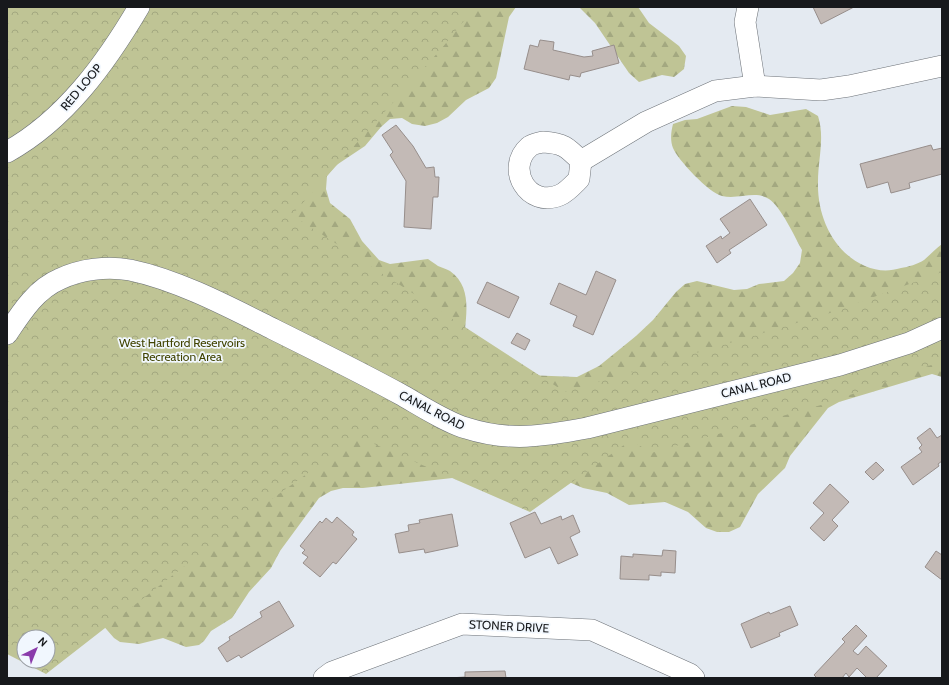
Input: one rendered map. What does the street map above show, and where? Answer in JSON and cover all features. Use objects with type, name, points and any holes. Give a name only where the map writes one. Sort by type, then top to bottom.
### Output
[{"type":"street","name":"RED LOOP","points":[[7,152],[48,124],[75,98],[104,61],[139,7]]},
{"type":"street","points":[[748,7],[745,22],[755,86]]},
{"type":"street","points":[[581,161],[646,122],[715,91],[755,86],[821,90],[849,86],[942,66]]},
{"type":"street","name":"CANAL ROAD","points":[[7,334],[22,312],[44,288],[59,279],[73,274],[100,268],[128,270],[151,275],[219,302],[464,428],[487,434],[514,438],[546,436],[587,428],[840,365],[909,343],[942,328]]},
{"type":"street","name":"STONER DRIVE","points":[[324,678],[332,672],[462,624],[592,630],[690,674],[694,678]]},
{"type":"green space","name":"West Hartford Reservoirs Recreation Area","points":[[7,7],[516,7],[509,17],[496,78],[489,88],[466,100],[448,117],[437,123],[425,126],[412,124],[402,118],[390,119],[365,146],[335,166],[327,176],[326,189],[330,203],[350,219],[362,241],[379,260],[390,264],[428,259],[438,266],[450,271],[461,283],[464,290],[466,298],[465,329],[526,375],[577,377],[599,366],[653,320],[676,292],[685,284],[697,281],[734,290],[747,289],[759,284],[784,281],[793,273],[800,263],[802,250],[774,203],[764,196],[758,195],[728,197],[716,194],[702,183],[681,160],[673,148],[671,133],[673,124],[685,120],[697,119],[732,106],[746,107],[770,115],[806,109],[818,116],[820,124],[821,140],[818,195],[820,208],[829,232],[844,252],[865,266],[878,270],[887,270],[907,267],[919,263],[942,244],[942,377],[932,374],[839,402],[828,408],[790,456],[785,468],[758,494],[740,527],[729,532],[717,532],[706,528],[688,512],[665,502],[629,505],[607,493],[583,488],[569,482],[488,474],[363,488],[343,488],[331,491],[319,498],[280,551],[271,568],[249,592],[232,618],[211,631],[199,645],[186,647],[163,638],[139,644],[120,642],[114,638],[94,615]]},
{"type":"green space","name":"West Hartford Reservoirs Recreation Area","points":[[7,7],[475,7],[442,48],[292,215],[565,392],[830,313],[942,272],[942,361],[828,403],[651,453],[631,440],[530,512],[358,437],[258,509],[56,666],[56,629],[16,629],[16,659],[7,654]]},
{"type":"green space","points":[[579,7],[638,7],[649,23],[679,46],[686,56],[684,69],[674,77],[662,75],[639,82],[629,73],[595,23]]},
{"type":"green space","name":"West Hartford Reservoirs Recreation Area","points":[[36,669],[52,669],[46,674]]},
{"type":"building","points":[[813,7],[854,7],[821,24]]},
{"type":"building","points":[[540,40],[554,42],[553,50],[584,57],[593,56],[592,51],[614,45],[619,63],[581,73],[580,77],[570,75],[569,80],[524,69],[530,45],[538,47]]},
{"type":"building","points":[[396,125],[413,146],[426,168],[434,167],[435,177],[439,177],[438,197],[433,197],[431,229],[404,227],[406,181],[390,155],[393,152],[382,135]]},
{"type":"building","points":[[931,145],[933,150],[942,148],[942,174],[909,183],[910,188],[891,193],[888,182],[867,188],[860,164]]},
{"type":"building","points":[[750,199],[767,225],[729,250],[731,253],[717,263],[706,246],[721,236],[722,239],[730,233],[720,219]]},
{"type":"building","points":[[596,271],[616,280],[593,335],[573,326],[577,316],[550,304],[559,283],[586,295]]},
{"type":"building","points":[[487,282],[519,297],[509,318],[477,303]]},
{"type":"building","points":[[517,333],[530,340],[525,350],[511,343]]},
{"type":"building","points":[[930,428],[937,438],[942,435],[942,461],[938,464],[939,466],[913,485],[901,467],[922,452],[919,448],[922,445],[917,438]]},
{"type":"building","points":[[876,462],[884,470],[873,480],[865,472]]},
{"type":"building","points":[[830,484],[849,502],[832,520],[838,526],[824,541],[810,528],[824,513],[813,503]]},
{"type":"building","points":[[535,512],[541,524],[561,516],[562,520],[573,515],[580,532],[570,537],[578,555],[558,564],[550,547],[525,558],[510,523]]},
{"type":"building","points":[[452,514],[458,546],[425,553],[424,549],[399,553],[395,534],[409,531],[408,525],[420,523],[419,520]]},
{"type":"building","points":[[337,517],[354,532],[352,535],[357,539],[336,564],[333,562],[320,577],[303,563],[308,557],[302,553],[305,550],[300,546],[320,521],[322,523],[326,518],[332,523]]},
{"type":"building","points":[[663,550],[676,551],[675,573],[661,572],[661,576],[649,575],[649,580],[620,579],[621,556],[633,557],[633,554],[662,556]]},
{"type":"building","points":[[936,551],[942,555],[942,580],[925,567]]},
{"type":"building","points":[[279,601],[294,626],[241,658],[239,655],[227,662],[218,648],[230,640],[229,637],[262,617],[260,612]]},
{"type":"building","points":[[790,606],[798,625],[779,633],[780,636],[751,648],[741,624],[769,612],[770,614]]},
{"type":"building","points":[[856,625],[867,636],[853,651],[858,655],[866,646],[887,666],[876,678],[867,678],[857,668],[849,677],[846,673],[842,678],[817,678],[814,675],[845,642],[842,639]]},
{"type":"building","points":[[505,671],[506,678],[449,678],[465,677],[465,672]]}]
